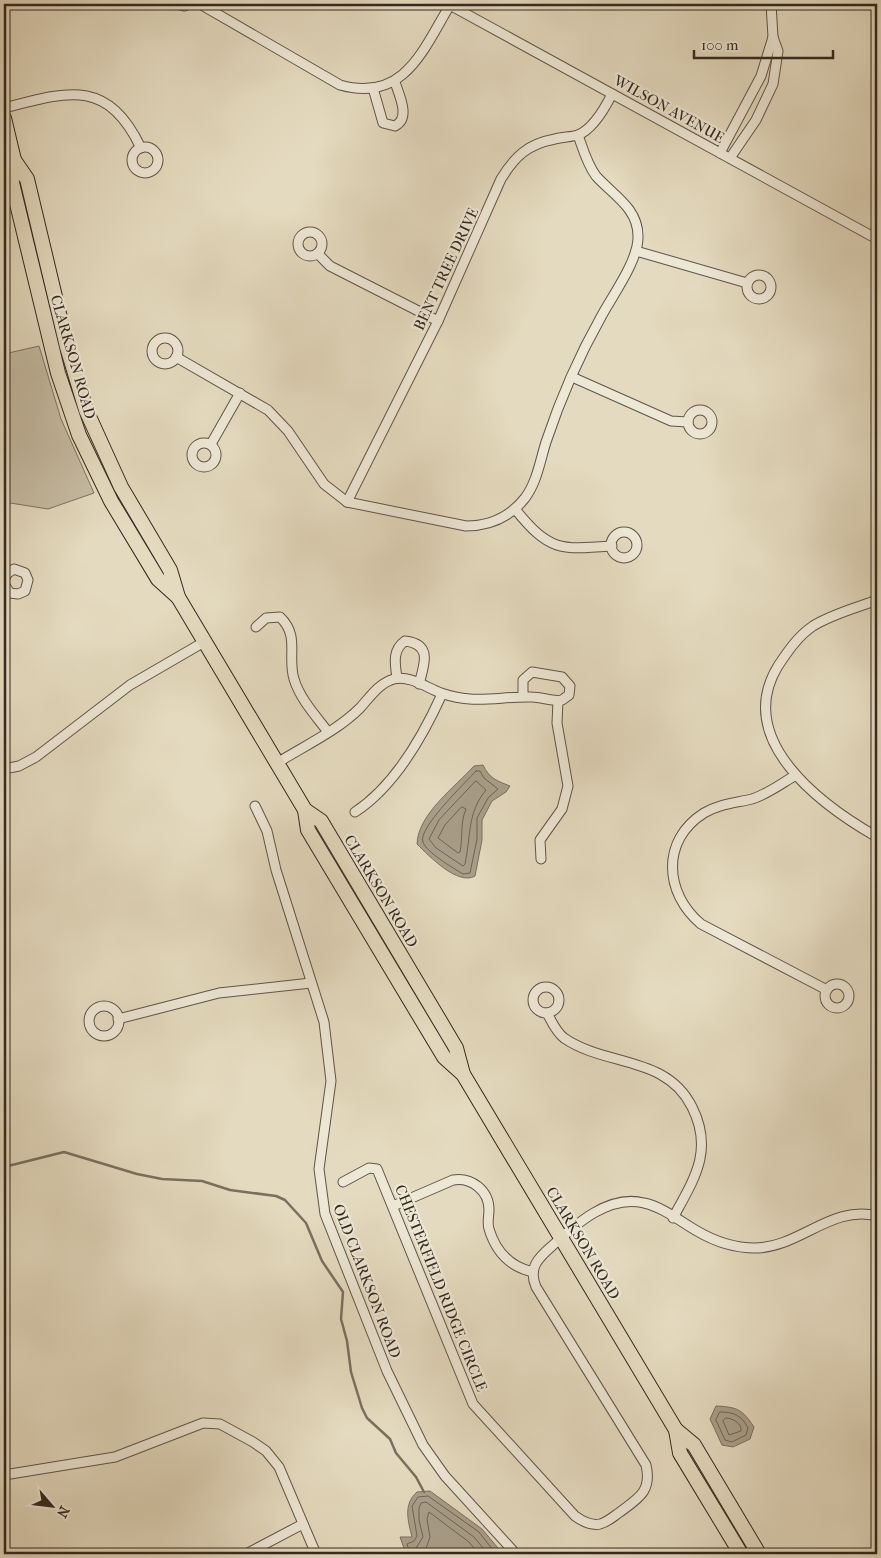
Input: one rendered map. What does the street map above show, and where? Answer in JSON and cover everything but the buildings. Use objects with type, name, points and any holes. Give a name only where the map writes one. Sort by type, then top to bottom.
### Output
[{"type":"main road","name":"CLARKSON ROAD","points":[[4,118],[14,160],[27,179],[67,347],[86,410],[121,487],[170,570],[178,597],[305,810],[321,821],[456,1048],[463,1074],[676,1430],[694,1445],[759,1554]]},
{"type":"main road","name":"CLARKSON ROAD","points":[[676,1430],[680,1453],[741,1554]]},
{"type":"street","points":[[176,4],[184,6],[190,4]]},
{"type":"street","points":[[200,4],[340,85],[354,89],[373,88],[395,82],[407,73],[417,62],[453,5]]},
{"type":"street","points":[[730,158],[756,120],[774,84],[778,51],[773,36],[771,4]]},
{"type":"street","name":"WILSON AVENUE","points":[[453,5],[877,239]]},
{"type":"street","points":[[720,153],[761,76],[767,50],[773,36]]},
{"type":"street","points":[[373,88],[383,123],[394,126],[401,121],[403,114],[395,82]]},
{"type":"street","points":[[4,108],[60,94],[88,96],[99,100],[121,117],[132,131],[140,148]]},
{"type":"street","points":[[176,357],[268,410],[288,431],[324,484],[347,502],[466,526],[479,526],[501,519],[526,496],[535,478],[546,442],[572,377],[594,330],[636,251],[638,238],[636,220],[624,203],[595,174],[586,159],[578,135],[592,124],[612,94]]},
{"type":"street","name":"BENT TREE DRIVE","points":[[347,502],[438,321],[501,179],[510,164],[518,154],[536,144],[578,135]]},
{"type":"street","points":[[636,251],[746,283]]},
{"type":"street","points":[[318,254],[330,266],[438,321]]},
{"type":"street","points":[[572,377],[671,421],[688,422]]},
{"type":"street","points":[[211,444],[240,393]]},
{"type":"street","points":[[514,508],[534,533],[558,545],[571,549],[612,546]]},
{"type":"street","points":[[877,600],[815,625],[796,642],[776,670],[767,697],[769,726],[782,757],[796,775],[809,791],[877,837]]},
{"type":"street","points":[[256,627],[266,618],[280,618],[287,624],[292,633],[291,665],[297,686],[328,732]]},
{"type":"street","points":[[397,678],[394,661],[398,648],[405,641],[414,642],[422,648],[425,656],[419,684]]},
{"type":"street","points":[[4,769],[19,766],[36,757],[130,684],[204,642]]},
{"type":"street","points":[[277,762],[328,732],[359,709],[377,689],[397,678],[419,684],[442,694],[483,701],[523,697],[558,701],[566,698],[570,691],[567,680],[532,672],[523,680],[523,697]]},
{"type":"street","points":[[355,812],[374,798],[415,749],[442,694]]},
{"type":"street","points":[[541,859],[540,840],[562,809],[568,786],[557,723],[558,701]]},
{"type":"street","points":[[796,775],[762,795],[717,807],[694,821],[675,851],[672,863],[673,886],[684,908],[701,924],[827,990]]},
{"type":"street","name":"OLD CLARKSON ROAD","points":[[255,806],[267,831],[276,870],[324,1022],[330,1060],[329,1105],[319,1169],[325,1214],[387,1371],[423,1445],[451,1482],[516,1554]]},
{"type":"street","points":[[118,1020],[219,993],[311,984]]},
{"type":"street","points":[[547,1013],[554,1027],[563,1038],[577,1045],[663,1075],[683,1092],[697,1118],[702,1146],[698,1172],[673,1218]]},
{"type":"street","name":"CHESTERFIELD RIDGE CIRCLE","points":[[343,1182],[370,1168],[377,1169],[473,1404],[575,1516],[591,1524],[600,1524],[640,1498],[646,1489],[648,1476],[646,1465],[536,1287],[533,1272]]},
{"type":"street","points":[[393,1206],[453,1180],[463,1178],[473,1182],[486,1197],[489,1208],[488,1228],[506,1260],[520,1269],[533,1272],[539,1257],[602,1208],[632,1201],[645,1203],[710,1238],[754,1248],[785,1242],[841,1217],[855,1213],[877,1216]]},
{"type":"street","points":[[4,1475],[115,1458],[202,1423],[220,1424],[253,1442],[266,1452],[279,1467],[316,1554]]},
{"type":"street","points":[[246,1554],[303,1524]]},
{"type":"shaded area","points":[[39,346],[61,419],[94,493],[48,509],[4,502],[4,354]]},
{"type":"water","points":[[483,765],[494,778],[510,786],[506,792],[492,801],[482,820],[482,840],[475,876],[468,878],[460,877],[444,868],[417,844],[419,833],[430,812],[439,802],[474,766]]},
{"type":"water","points":[[716,1406],[734,1408],[746,1416],[754,1427],[750,1439],[733,1447],[722,1445],[710,1419]]},
{"type":"water","points":[[430,1491],[482,1529],[503,1554],[406,1554],[400,1537],[412,1537],[408,1507],[417,1492]]},
{"type":"waterway","points":[[4,1167],[64,1152],[137,1174],[162,1179],[202,1181],[230,1190],[276,1196],[285,1200],[306,1223],[322,1261],[343,1292],[341,1319],[347,1341],[351,1372],[362,1408],[367,1418],[390,1439],[396,1453],[416,1477],[424,1492]]}]
